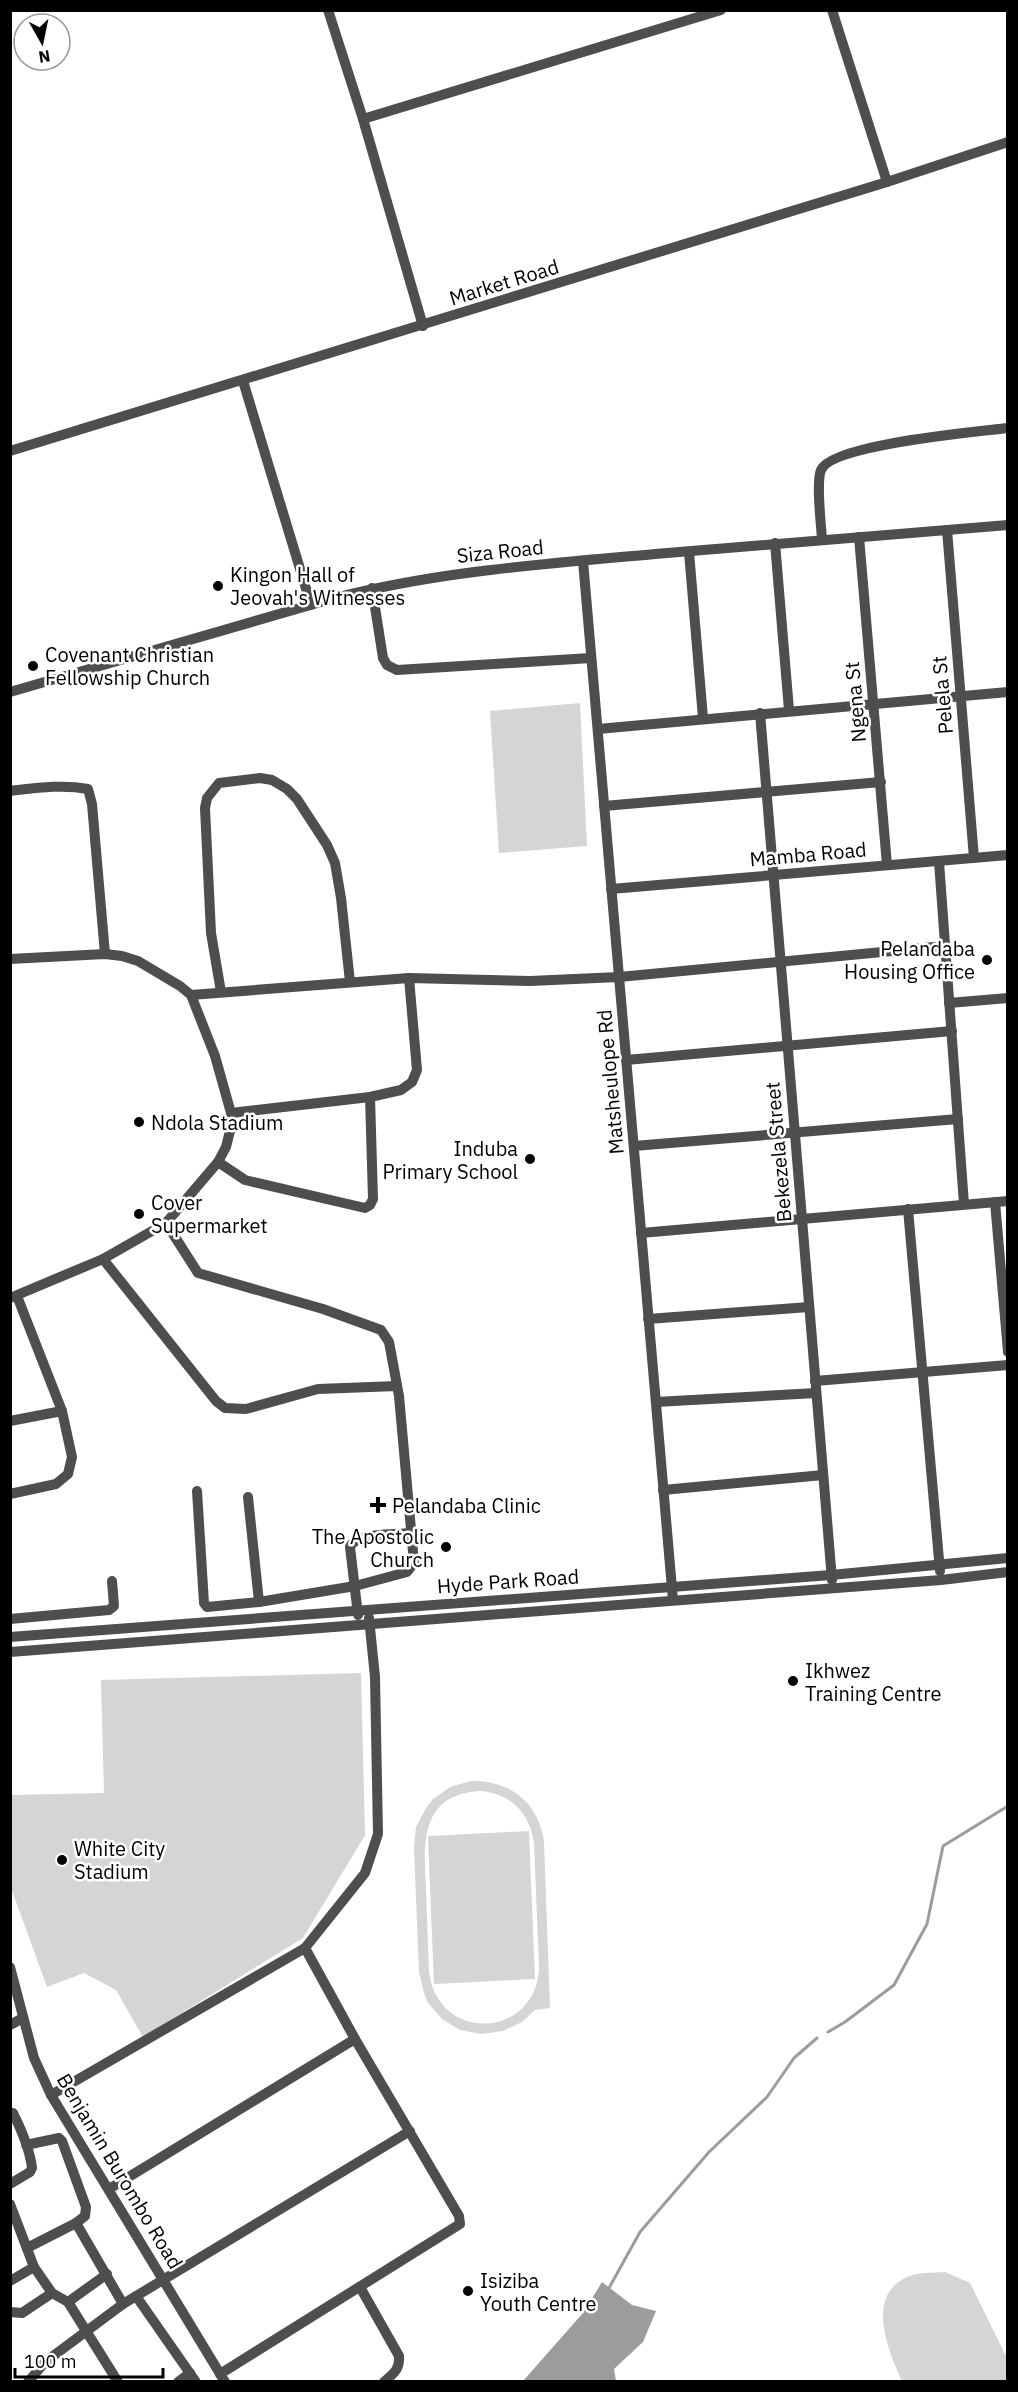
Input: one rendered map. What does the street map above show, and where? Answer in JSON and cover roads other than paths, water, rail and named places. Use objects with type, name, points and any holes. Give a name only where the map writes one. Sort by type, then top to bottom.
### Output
[{"type":"street","points":[[328,10],[363,119],[423,326]]},
{"type":"street","points":[[363,119],[721,10]]},
{"type":"street","points":[[832,10],[887,182]]},
{"type":"street","name":"Market Road","points":[[10,451],[423,326],[887,182],[1008,142]]},
{"type":"street","points":[[243,381],[311,605]]},
{"type":"street","points":[[822,539],[820,477],[823,466],[831,460],[887,444],[1008,428]]},
{"type":"street","name":"Siza Road","points":[[10,692],[372,588],[445,574],[775,543],[1008,525]]},
{"type":"street","name":"Pelela St","points":[[947,530],[974,858]]},
{"type":"street","name":"Ngena St","points":[[859,537],[887,865]]},
{"type":"street","points":[[775,543],[789,710]]},
{"type":"street","points":[[688,552],[703,718]]},
{"type":"street","name":"Matsheulope Rd","points":[[583,561],[673,1600]]},
{"type":"street","points":[[372,588],[382,658],[387,665],[397,670],[591,658]]},
{"type":"street","points":[[597,729],[1008,692]]},
{"type":"street","name":"Bekezela Street","points":[[760,713],[832,1588]]},
{"type":"street","points":[[221,992],[211,933],[205,808],[207,798],[219,783],[248,778],[272,780],[286,789],[297,799],[327,844],[335,863],[341,898],[350,982]]},
{"type":"street","points":[[604,806],[881,782]]},
{"type":"street","points":[[10,791],[62,786],[88,789],[92,804],[105,954]]},
{"type":"street","name":"Mamba Road","points":[[611,889],[1008,855]]},
{"type":"street","points":[[939,862],[964,1204]]},
{"type":"street","points":[[191,995],[409,978],[530,981],[619,977],[945,946]]},
{"type":"street","points":[[10,959],[105,954],[138,961],[191,995],[215,1056],[231,1113],[230,1135],[218,1162],[166,1223],[103,1259],[14,1297],[62,1411],[72,1457],[68,1474],[56,1484],[10,1494]]},
{"type":"street","points":[[231,1113],[370,1097],[401,1090],[412,1083],[417,1070],[409,978]]},
{"type":"street","points":[[949,1003],[1008,998]]},
{"type":"street","points":[[626,1060],[951,1031]]},
{"type":"street","points":[[218,1162],[245,1180],[365,1208],[370,1205],[373,1198],[370,1097]]},
{"type":"street","points":[[634,1146],[958,1119]]},
{"type":"street","points":[[641,1233],[1008,1201]]},
{"type":"street","points":[[995,1202],[1008,1352]]},
{"type":"street","points":[[908,1209],[940,1580]]},
{"type":"street","points":[[166,1223],[198,1273],[323,1309],[381,1330],[389,1342],[397,1386],[414,1563],[408,1572],[355,1586],[211,1608],[204,1603],[197,1491]]},
{"type":"street","points":[[103,1259],[216,1401],[225,1408],[246,1409],[318,1389],[397,1386]]},
{"type":"street","points":[[648,1319],[809,1307]]},
{"type":"street","points":[[815,1381],[1008,1365]]},
{"type":"street","points":[[656,1402],[816,1393]]},
{"type":"street","points":[[10,1421],[62,1411]]},
{"type":"street","points":[[663,1490],[823,1475]]},
{"type":"street","points":[[248,1497],[260,1602]]},
{"type":"street","points":[[51,2095],[305,1948],[365,1873],[378,1834],[375,1677],[363,1609],[355,1586],[350,1547],[352,1542],[359,1538],[412,1533]]},
{"type":"street","name":"Hyde Park Road","points":[[10,1637],[207,1624],[363,1609],[831,1575],[1008,1558]]},
{"type":"street","name":"Hyde Park Road","points":[[10,1652],[940,1580],[1008,1572]]},
{"type":"street","points":[[10,1619],[109,1610],[114,1605],[112,1581]]},
{"type":"street","points":[[223,2378],[460,2224],[459,2216],[355,2039],[305,1948]]},
{"type":"street","name":"Benjamin Burombo Road","points":[[10,1967],[34,2058],[51,2095],[223,2378]]},
{"type":"street","points":[[10,2025],[23,2018]]},
{"type":"street","points":[[109,2189],[355,2039]]},
{"type":"street","points":[[10,2113],[13,2113],[16,2119],[32,2168],[30,2172],[10,2184]]},
{"type":"street","points":[[28,2382],[45,2362],[123,2304],[410,2131]]},
{"type":"street","points":[[26,2145],[59,2138],[62,2141],[86,2207],[85,2216],[76,2223],[27,2248]]},
{"type":"street","points":[[10,2204],[13,2222],[27,2248],[34,2268],[52,2293],[68,2302],[118,2382]]},
{"type":"street","points":[[76,2223],[123,2304]]},
{"type":"street","points":[[10,2281],[34,2268]]},
{"type":"street","points":[[68,2302],[107,2274]]},
{"type":"street","points":[[360,2287],[399,2355],[400,2364],[397,2372],[384,2382]]},
{"type":"street","points":[[10,2312],[22,2313],[52,2293]]},
{"type":"street","points":[[136,2296],[193,2377],[178,2382]]},
{"type":"waterway","points":[[828,2032],[894,1985],[927,1924],[943,1846],[1008,1806]]},
{"type":"waterway","points":[[609,2288],[640,2232],[709,2152],[767,2097],[794,2058],[817,2038]]},
{"type":"place","name":"Kingon Hall of Jeovah's Witnesses","points":[[218,586]]},
{"type":"place","name":"Covenant Christian Fellowship Church","points":[[33,666]]},
{"type":"place","name":"Pelandaba Housing Office","points":[[987,960]]},
{"type":"place","name":"Ndola Stadium","points":[[139,1122]]},
{"type":"place","name":"Induba Primary School","points":[[530,1159]]},
{"type":"place","name":"Cover Supermarket","points":[[139,1214]]},
{"type":"place","name":"Pelandaba Clinic","points":[[378,1505]]},
{"type":"place","name":"The Apostolic Church","points":[[446,1547]]},
{"type":"place","name":"Ikhwez Training Centre","points":[[793,1681]]},
{"type":"place","name":"White City Stadium","points":[[62,1860]]},
{"type":"place","name":"Isiziba Youth Centre","points":[[468,2291]]}]
